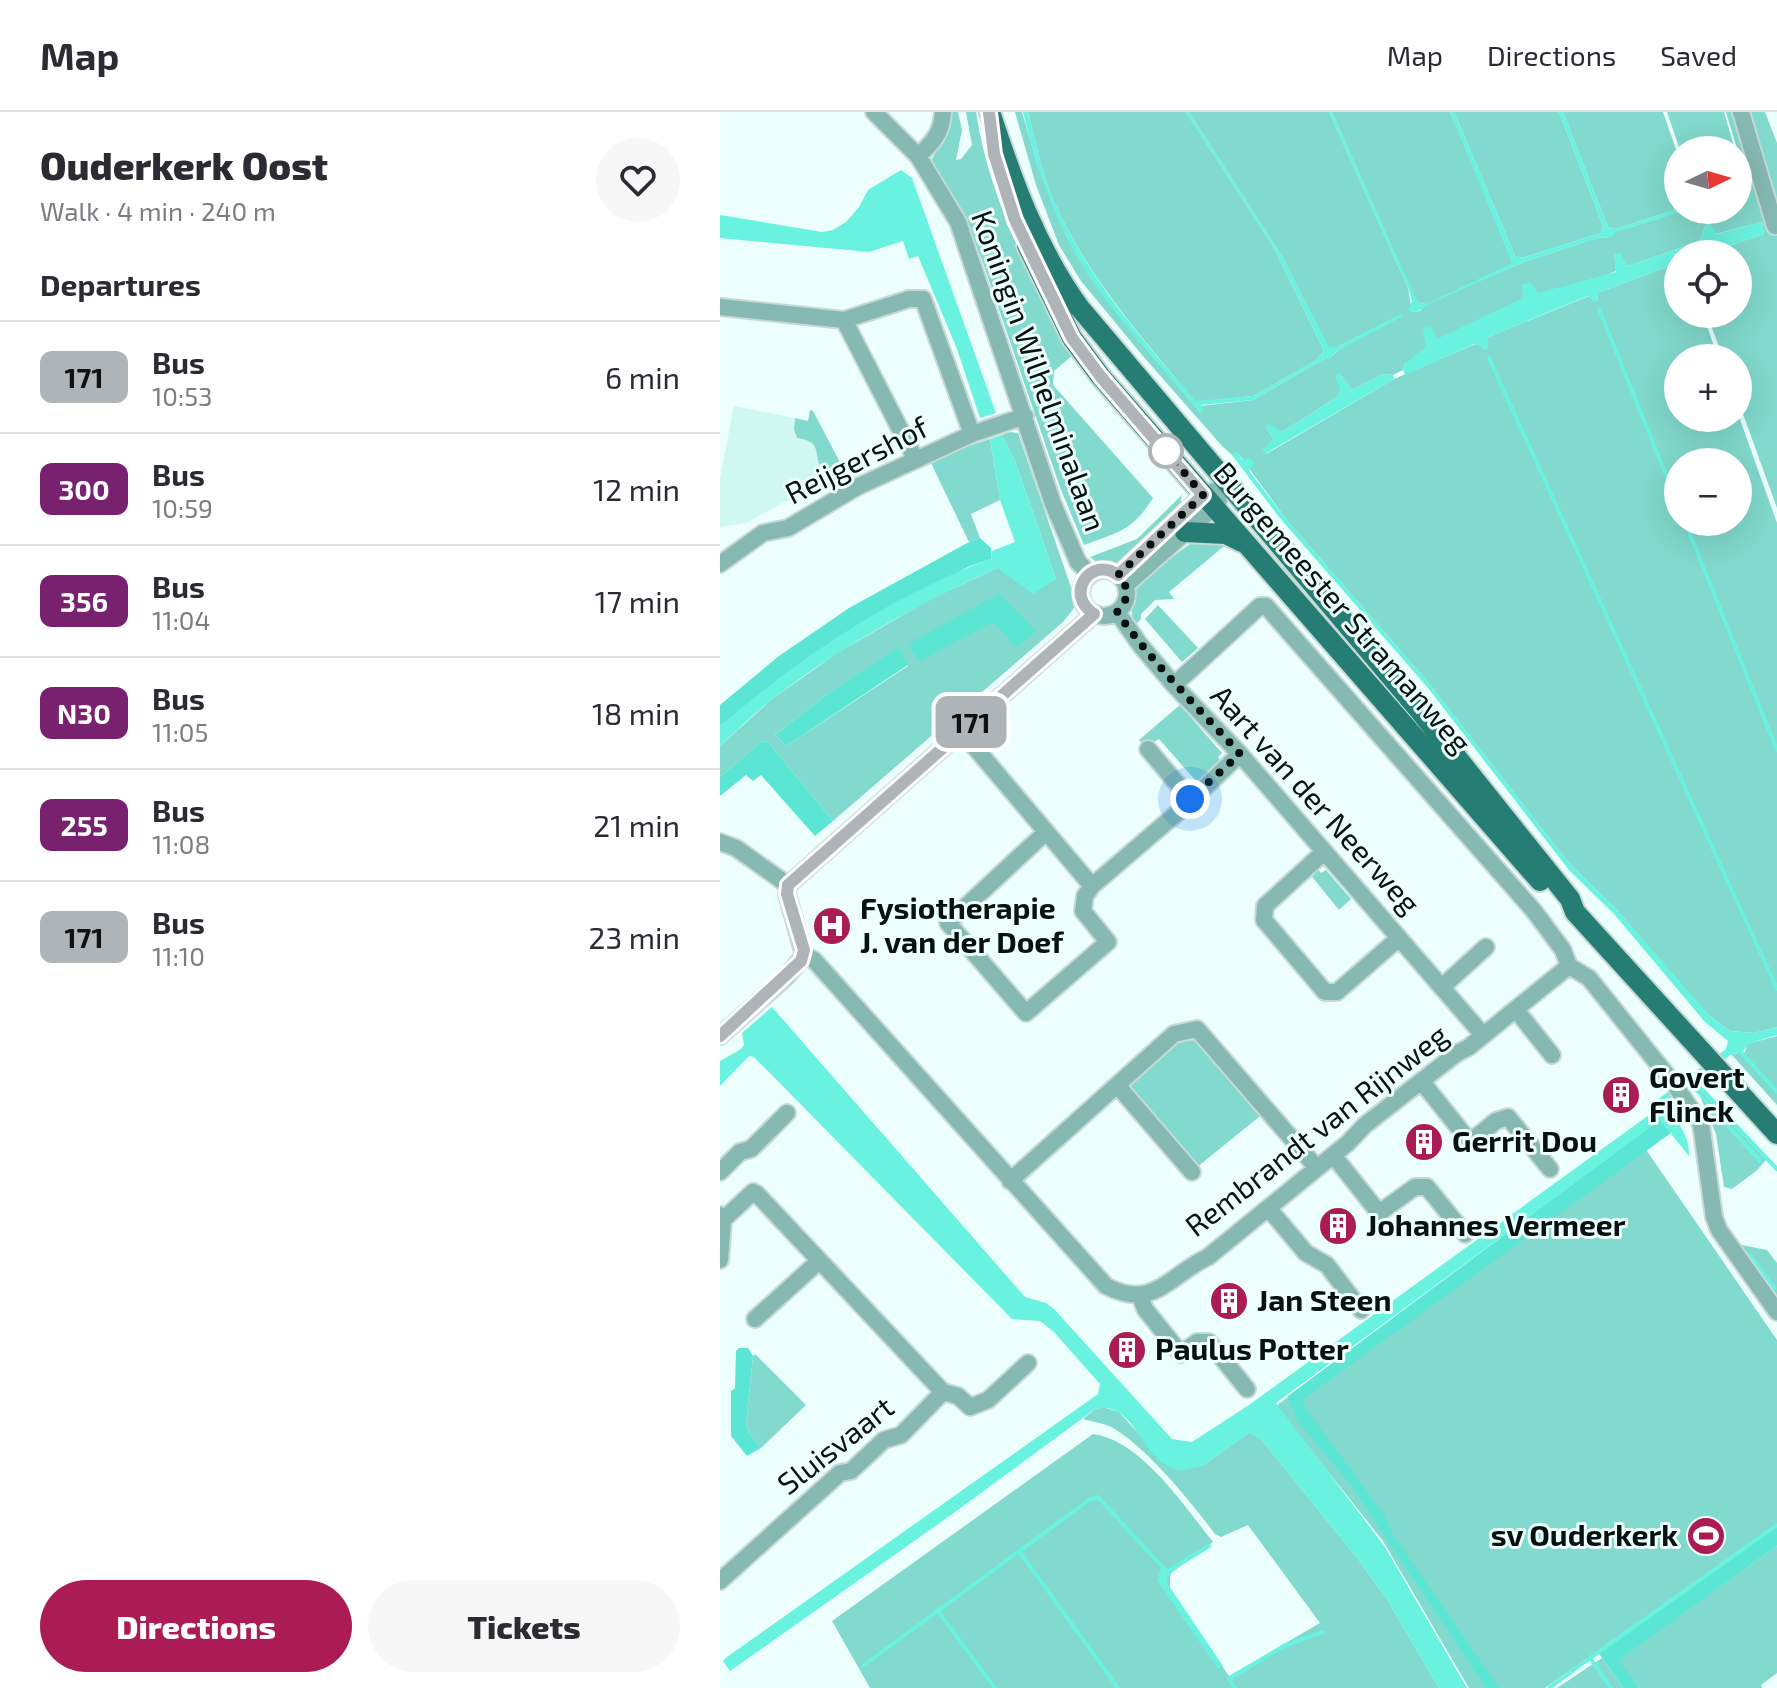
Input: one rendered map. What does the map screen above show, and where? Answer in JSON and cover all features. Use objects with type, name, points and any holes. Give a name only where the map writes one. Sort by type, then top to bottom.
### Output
[{"type":"main road","name":"Burgemeester Stramanweg","points":[[990,112],[1027,219],[1066,289],[1103,338],[1419,710],[1570,899],[1575,912],[1777,1134]]},
{"type":"main road","name":"Burgemeester Stramanweg","points":[[990,112],[994,154],[1015,220],[1072,338],[1101,377],[1562,908],[1575,912]]},
{"type":"main road","points":[[1185,532],[1226,534],[1248,547]]},
{"type":"street","name":"Koningin Wilhelminalaan","points":[[874,112],[918,156],[958,222],[1053,504],[1078,562],[1089,574]]},
{"type":"street","points":[[918,156],[934,141],[942,126],[943,112]]},
{"type":"street","points":[[1741,112],[1775,226]]},
{"type":"street","points":[[720,307],[844,320],[909,299],[923,299],[977,432]]},
{"type":"street","points":[[844,320],[916,460]]},
{"type":"street","name":"Reijgershof","points":[[720,564],[763,533],[788,528],[846,493],[977,432],[1025,416]]},
{"type":"street","points":[[1122,580],[1228,486]]},
{"type":"street","points":[[1122,580],[1185,532],[1209,501]]},
{"type":"street","points":[[1113,571],[1122,580],[1125,601],[1117,612],[1105,617],[1094,614],[1084,606],[1080,597],[1081,586],[1089,574],[1113,571]]},
{"type":"street","name":"Burgemeester Stramanweg","points":[[1174,685],[1260,606],[1266,606],[1534,911],[1563,950],[1569,966]]},
{"type":"street","name":"Aart van der Neerweg","points":[[1117,612],[1174,685],[1240,754],[1483,1035]]},
{"type":"street","points":[[1094,614],[788,885],[787,894],[804,955],[814,960],[1106,1286],[1117,1292],[1140,1296],[1145,1309],[1181,1354],[1197,1342],[1209,1342],[1247,1389]]},
{"type":"street","points":[[961,731],[1092,886]]},
{"type":"street","points":[[1148,749],[1190,799]]},
{"type":"street","points":[[1046,832],[948,923],[1026,1013],[1108,942],[1083,911],[1085,896],[1092,886],[1240,754]]},
{"type":"street","points":[[720,842],[736,848],[788,885]]},
{"type":"street","points":[[1324,852],[1265,906],[1263,913],[1264,920],[1325,992],[1337,992],[1399,938]]},
{"type":"street","points":[[1442,987],[1486,947]]},
{"type":"street","points":[[720,1036],[788,975],[804,955]]},
{"type":"street","points":[[1569,966],[1589,978],[1674,1084],[1701,1124],[1714,1217],[1719,1230],[1777,1312]]},
{"type":"street","name":"Rembrandt van Rijnweg","points":[[1140,1296],[1160,1290],[1193,1264],[1208,1257],[1269,1209],[1365,1125],[1517,1011],[1569,966]]},
{"type":"street","points":[[1517,1011],[1552,1055]]},
{"type":"street","points":[[1010,1181],[1174,1034],[1197,1029],[1317,1168]]},
{"type":"street","points":[[1422,1082],[1470,1142],[1496,1121],[1508,1117],[1550,1169]]},
{"type":"street","points":[[1117,1085],[1192,1172]]},
{"type":"street","points":[[720,1172],[740,1152],[751,1149],[787,1113]]},
{"type":"street","points":[[1333,1155],[1379,1213],[1415,1187],[1427,1187],[1465,1234]]},
{"type":"street","name":"Sluisvaart","points":[[720,1260],[722,1218],[753,1192],[943,1392],[958,1396],[970,1407],[988,1400],[1028,1363]]},
{"type":"street","points":[[1269,1209],[1306,1253],[1327,1265],[1361,1310]]},
{"type":"street","points":[[755,1319],[818,1262]]},
{"type":"street","name":"Sluisvaart","points":[[722,1575],[840,1473],[851,1471],[884,1440],[901,1435],[943,1392]]},
{"type":"shaded area","points":[[949,112],[958,112],[962,130],[956,160],[961,159],[972,145],[966,112],[976,112],[982,145],[1002,207],[1028,267],[1073,355],[1054,371],[1053,385],[1153,498],[1124,529],[1084,545],[1061,490],[982,260],[959,207],[929,164],[945,136]]},
{"type":"shaded area","points":[[1015,112],[1022,112],[1038,167],[1066,236],[1140,342],[1201,413],[1200,406],[1253,400],[1329,359],[1402,314],[1337,347],[1328,347],[1282,256],[1189,112],[1329,112],[1408,288],[1412,312],[1420,311],[1426,304],[1415,298],[1332,112],[1450,112],[1512,264],[1429,303],[1524,262],[1597,238],[1610,237],[1615,232],[1664,217],[1664,224],[1709,224],[1705,226],[1700,240],[1664,240],[1664,254],[1628,266],[1614,254],[1616,271],[1405,363],[1403,370],[1393,375],[1383,374],[1352,390],[1339,373],[1341,391],[1337,397],[1282,432],[1266,426],[1273,439],[1266,454],[1394,379],[1475,344],[1482,346],[1483,350],[1488,348],[1488,337],[1589,296],[1594,301],[1598,300],[1597,293],[1664,268],[1664,328],[1708,328],[1713,344],[1664,344],[1664,432],[1744,432],[1750,448],[1664,448],[1664,536],[1752,536],[1752,453],[1777,523],[1777,1027],[1754,1033],[1730,1031],[1689,994],[1618,911],[1568,862],[1427,681],[1286,519],[1237,452],[1232,455],[1222,446],[1142,355],[1081,281],[1059,245],[1036,185]]},
{"type":"shaded area","points":[[1023,112],[1028,112],[1051,195],[1080,252],[1134,329],[1196,401],[1253,396],[1315,361],[1324,351],[1274,248],[1186,112],[1189,112],[1282,256],[1328,346],[1337,347],[1401,314],[1403,316],[1253,400],[1201,405],[1204,410],[1201,413],[1114,311],[1075,254],[1044,185]]},
{"type":"shaded area","points":[[1028,112],[1186,112],[1274,248],[1324,351],[1315,361],[1253,396],[1196,402],[1116,304],[1080,252],[1051,195]]},
{"type":"shaded area","points":[[1329,112],[1332,112],[1420,303],[1427,304],[1512,263],[1450,112],[1454,112],[1516,258],[1601,233],[1603,226],[1559,112],[1563,112],[1608,227],[1615,229],[1664,213],[1664,217],[1616,232],[1610,237],[1597,238],[1524,262],[1419,311],[1408,310],[1412,301]]},
{"type":"shaded area","points":[[1454,112],[1559,112],[1603,226],[1601,233],[1516,258]]},
{"type":"shaded area","points":[[1563,112],[1663,112],[1671,136],[1664,136],[1664,213],[1615,229],[1608,227]]},
{"type":"shaded area","points":[[1667,112],[1724,112],[1731,136],[1675,136]]},
{"type":"shaded area","points":[[1726,112],[1765,112],[1777,143],[1777,508],[1750,432],[1752,432],[1752,344],[1718,344],[1712,328],[1752,328],[1752,240],[1746,240],[1764,234],[1762,222],[1716,234],[1709,224],[1752,224],[1752,136],[1733,136]]},
{"type":"shaded area","points":[[901,170],[912,178],[996,413],[980,418],[957,349],[918,256],[909,259],[903,241],[869,252],[720,238],[720,215],[822,232],[833,230],[846,222],[868,190]]},
{"type":"shaded area","points":[[1762,222],[1764,234],[1746,240],[1700,240],[1705,226],[1710,224],[1717,234]]},
{"type":"shaded area","points":[[1620,253],[1628,266],[1664,254],[1664,268],[1597,293],[1598,300],[1594,302],[1588,296],[1488,337],[1488,348],[1483,351],[1482,346],[1474,344],[1405,375],[1405,363],[1426,347],[1423,329],[1430,326],[1437,339],[1523,298],[1522,285],[1530,282],[1538,293],[1616,272],[1614,255]]},
{"type":"shaded area","points":[[1339,373],[1352,390],[1383,374],[1393,375],[1394,379],[1265,454],[1262,450],[1273,439],[1266,426],[1269,423],[1282,432],[1337,397],[1341,391],[1335,375]]},
{"type":"shaded area","points":[[734,406],[795,418],[794,431],[798,439],[806,439],[815,446],[821,468],[828,468],[823,481],[746,523],[720,527],[720,478]]},
{"type":"shaded area","points":[[810,410],[843,468],[821,468],[814,445],[797,438],[795,418],[808,421]]},
{"type":"shaded area","points":[[1018,433],[1073,593],[1074,608],[1063,622],[833,821],[768,742],[762,741],[720,777],[720,746],[772,699],[839,652],[927,601],[997,568],[1056,579],[1015,461],[1002,435]],"holes":[[[899,648],[908,666],[786,746],[775,735],[825,696]]]},
{"type":"shaded area","points":[[1002,435],[1015,461],[1056,579],[1033,594],[997,568],[939,596],[882,626],[801,678],[760,709],[720,746],[720,726],[782,676],[848,630],[918,591],[991,559],[992,551],[1015,542],[1000,500],[990,439]]},
{"type":"shaded area","points":[[990,439],[1000,500],[971,514],[980,538],[969,542],[929,459]]},
{"type":"shaded area","points":[[1237,451],[1242,460],[1250,457],[1255,465],[1249,468],[1250,472],[1286,519],[1427,681],[1568,862],[1618,911],[1710,1016],[1730,1031],[1754,1033],[1777,1027],[1777,1035],[1748,1044],[1742,1053],[1731,1054],[1695,1088],[1762,1159],[1760,1164],[1696,1092],[1688,1089],[1664,1104],[1685,1135],[1689,1156],[1660,1120],[1276,1403],[1385,1547],[1467,1688],[1439,1688],[1388,1601],[1262,1440],[1249,1433],[1202,1466],[1178,1471],[1153,1454],[1125,1417],[1107,1408],[1095,1409],[730,1671],[723,1661],[727,1657],[1098,1394],[1100,1384],[1054,1332],[1040,1321],[1012,1319],[754,1057],[749,1056],[720,1086],[720,1061],[741,1049],[744,1045],[742,1033],[772,1007],[1025,1297],[1046,1303],[1054,1309],[1172,1439],[1192,1442],[1249,1405],[1660,1107],[1657,1100],[1726,1049],[1728,1041],[1705,1022],[1614,914],[1569,870],[1428,688],[1279,517],[1232,455]]},
{"type":"shaded area","points":[[1182,495],[1180,507],[1118,567],[1098,563],[1090,557],[1137,539]]},
{"type":"shaded area","points":[[980,538],[991,548],[991,559],[968,567],[832,642],[720,726],[720,705],[779,656],[849,608]]},
{"type":"shaded area","points":[[1200,539],[1229,542],[1169,592],[1174,599],[1155,600],[1135,625],[1131,606],[1145,576],[1157,562]]},
{"type":"shaded area","points":[[999,594],[1036,631],[1016,647],[993,622],[919,661],[908,644]]},
{"type":"shaded area","points":[[1158,605],[1198,648],[1182,662],[1145,619]]},
{"type":"shaded area","points":[[899,647],[908,665],[786,746],[775,735],[825,696]]},
{"type":"shaded area","points":[[1180,705],[1222,753],[1218,757],[1222,763],[1192,789],[1189,787],[1196,781],[1159,739],[1145,747],[1139,740]]},
{"type":"shaded area","points":[[762,741],[768,742],[833,821],[815,836],[761,775],[753,781],[746,775],[720,796],[720,777]]},
{"type":"shaded area","points":[[1316,867],[1321,873],[1326,870],[1351,899],[1339,910],[1309,873]]},
{"type":"shaded area","points":[[1197,1034],[1265,1112],[1196,1168],[1126,1088],[1182,1037]]},
{"type":"shaded area","points":[[1777,1036],[1777,1105],[1731,1054],[1745,1052],[1747,1044]]},
{"type":"shaded area","points":[[1699,1083],[1768,1158],[1732,1189],[1724,1187],[1716,1134],[1700,1096],[1760,1164],[1695,1089]]},
{"type":"shaded area","points":[[1660,1119],[1671,1133],[1303,1399],[1304,1406],[1385,1516],[1392,1533],[1499,1688],[1486,1688],[1351,1485],[1297,1421],[1288,1396]]},
{"type":"shaded area","points":[[1638,1138],[1777,1340],[1777,1524],[1545,1688],[1469,1688],[1383,1541],[1276,1406]]},
{"type":"shaded area","points":[[1739,1246],[1767,1250],[1777,1263],[1777,1298]]},
{"type":"shaded area","points":[[748,1348],[753,1356],[746,1424],[761,1448],[747,1456],[731,1436],[731,1391],[735,1388],[736,1351]]},
{"type":"shaded area","points":[[755,1354],[806,1405],[761,1448],[746,1424]]},
{"type":"shaded area","points":[[1103,1407],[1119,1412],[1139,1434],[1202,1466],[1250,1432],[1262,1440],[1388,1601],[1439,1688],[870,1688],[832,1621],[1093,1434],[1128,1448],[1144,1461],[1213,1542],[1170,1574],[1170,1592],[1229,1676],[1320,1623],[1248,1525],[1221,1537],[1215,1534],[1140,1448],[1113,1428],[1083,1419],[1095,1409]]},
{"type":"shaded area","points":[[1777,1524],[1777,1546],[1619,1660],[1639,1688],[1623,1688],[1598,1652]]},
{"type":"shaded area","points":[[1777,1546],[1777,1673],[1761,1685],[1762,1688],[1639,1688],[1618,1660]]},
{"type":"shaded area","points":[[1161,1568],[1168,1571],[1167,1583],[1223,1666],[1218,1669],[1157,1580]]},
{"type":"shaded area","points":[[1602,1658],[1623,1688],[1557,1688]]},
{"type":"waterway","points":[[1599,309],[1664,470]]},
{"type":"waterway","points":[[1489,358],[1777,989]]},
{"type":"waterway","points":[[1691,536],[1777,750]]},
{"type":"waterway","points":[[1742,1053],[1777,1092]]},
{"type":"waterway","points":[[1697,1085],[1777,1169]]},
{"type":"waterway","points":[[1750,1255],[1774,1288]]},
{"type":"waterway","points":[[864,1665],[1089,1500],[1098,1497],[1169,1574]]},
{"type":"waterway","points":[[1611,1688],[1590,1658],[1777,1525]]},
{"type":"waterway","points":[[1168,1571],[1209,1546]]},
{"type":"waterway","points":[[1019,1551],[1118,1688]]},
{"type":"waterway","points":[[937,1610],[995,1688]]},
{"type":"waterway","points":[[1235,1688],[1229,1679],[1284,1646],[1323,1632]]},
{"type":"waterway","points":[[1549,1688],[1590,1658]]},
{"type":"bus line","name":"171","points":[[720,1036],[788,975],[804,955],[787,894],[788,885],[1094,614],[1084,606],[1080,597],[1081,586],[1089,574],[1103,570],[1118,575],[1203,495],[1101,377],[1072,338],[1015,220],[994,154],[989,112]]},
{"type":"place","name":"Fysiotherapie J. van der Doef","points":[[832,926]]},
{"type":"place","name":"Govert Flinck","points":[[1621,1095]]},
{"type":"place","name":"Gerrit Dou","points":[[1424,1142]]},
{"type":"place","name":"Johannes Vermeer","points":[[1338,1226]]},
{"type":"place","name":"Jan Steen","points":[[1229,1301]]},
{"type":"place","name":"Paulus Potter","points":[[1127,1350]]},
{"type":"place","name":"sv Ouderkerk","points":[[1706,1536]]},
{"type":"route","points":[[1166,451],[1203,495],[1118,575],[1126,585],[1127,597],[1117,612],[1174,685],[1240,754],[1190,799]]}]
